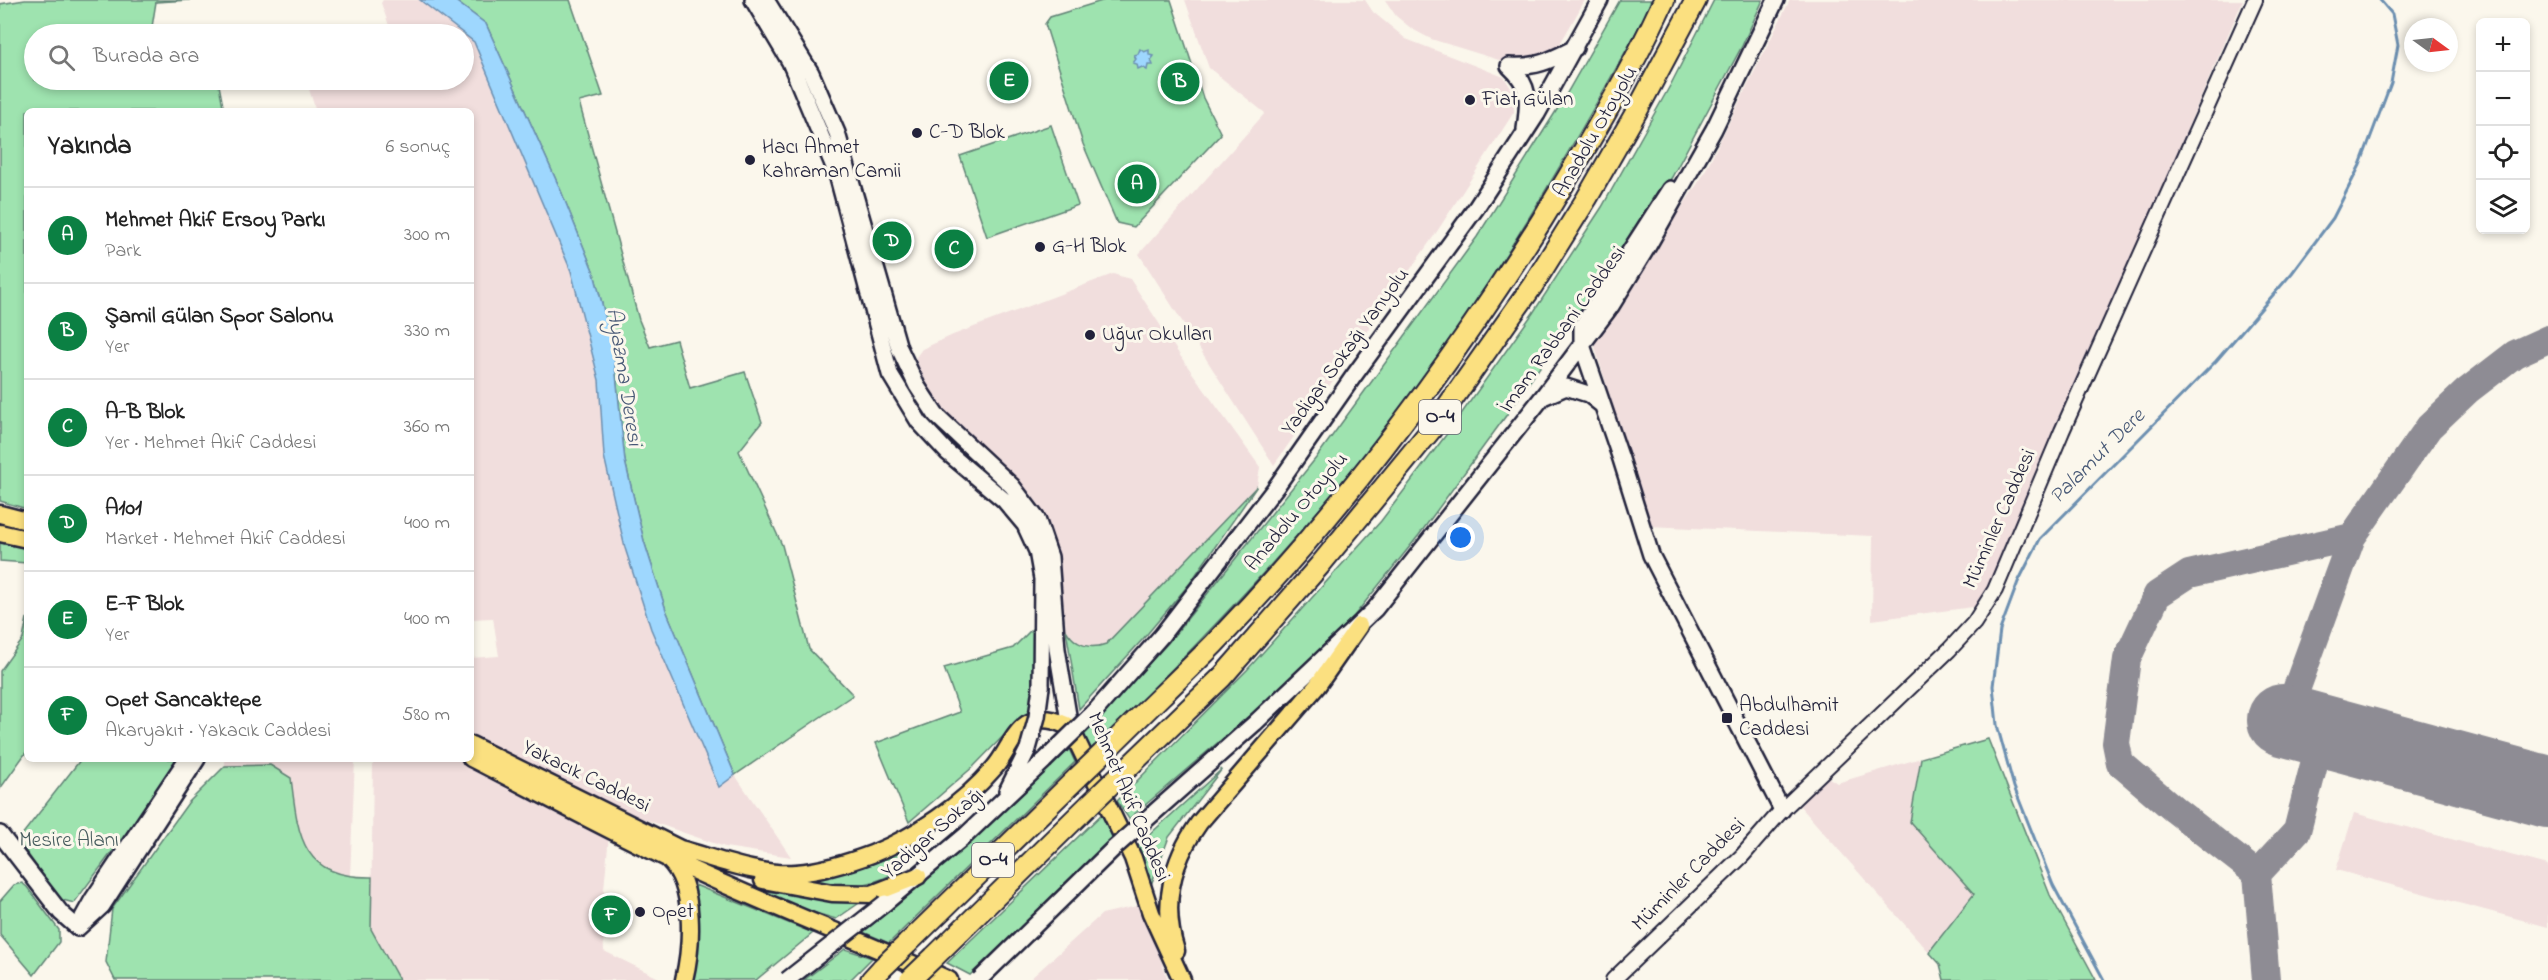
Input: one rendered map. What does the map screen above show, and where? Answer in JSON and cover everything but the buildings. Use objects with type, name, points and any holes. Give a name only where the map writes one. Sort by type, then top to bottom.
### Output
[{"type":"highway","name":"Anadolu Otoyolu","points":[[877,974],[1221,635],[1330,512],[1408,415],[1508,273],[1595,131],[1643,46],[1663,0]]},
{"type":"highway","name":"Anadolu Otoyolu","points":[[910,980],[1222,677],[1320,565],[1430,431],[1533,285],[1581,208],[1638,109],[1696,0]]},
{"type":"main road","name":"Yadigar Sokağı Yanyolu","points":[[1097,709],[1162,634],[1276,487],[1476,208],[1525,133],[1575,48],[1600,0]]},
{"type":"main road","points":[[1776,0],[1714,129],[1667,193],[1582,326],[1582,345],[1604,406],[1651,555],[1782,810]]},
{"type":"main road","name":"Mehmet Akif Caddesi","points":[[763,5],[808,101],[855,215],[885,300],[898,348],[917,386],[936,415],[1012,486],[1050,557],[1057,649],[1070,727],[1133,858],[1150,913],[1184,980]]},
{"type":"main road","points":[[1525,133],[1528,100],[1526,87],[1520,76],[1509,66],[1537,65],[1575,48]]},
{"type":"main road","name":"Mehmet Akif Caddesi","points":[[855,215],[875,322],[890,374],[919,422],[947,452],[1031,522],[1042,579],[1041,687],[1037,717],[1028,750],[1002,801]]},
{"type":"main road","points":[[875,322],[885,300]]},
{"type":"main road","name":"İmam Rabbani Caddesi","points":[[979,980],[1113,849],[1255,723],[1359,626],[1582,345]]},
{"type":"main road","points":[[1541,399],[1552,391],[1566,387],[1588,393],[1604,406]]},
{"type":"main road","points":[[0,514],[24,520]]},
{"type":"main road","points":[[0,533],[24,538]]},
{"type":"main road","points":[[1184,980],[1173,940],[1169,903],[1175,867],[1184,844],[1199,823],[1317,686],[1359,626]]},
{"type":"main road","name":"Yadigar Sokağı","points":[[787,980],[918,876],[1002,801],[1097,709]]},
{"type":"main road","points":[[680,849],[745,867],[770,872],[795,873],[823,869],[871,854],[917,832],[974,789],[994,768],[1018,731],[1028,723],[1045,718],[1070,727]]},
{"type":"main road","name":"Yakacık Caddesi","points":[[474,746],[680,849]]},
{"type":"main road","name":"Yakacık Caddesi","points":[[474,760],[661,855],[775,907],[829,927],[948,980]]},
{"type":"main road","points":[[78,928],[93,899],[185,762]]},
{"type":"main road","points":[[78,928],[102,906],[195,762]]},
{"type":"main road","points":[[0,834],[61,913],[78,928]]},
{"type":"main road","points":[[680,849],[713,865],[755,878],[832,893],[872,894],[918,876]]},
{"type":"main road","points":[[661,855],[677,869],[683,879],[687,896],[690,952],[684,980]]},
{"type":"main road","points":[[1150,913],[1171,980]]},
{"type":"street","name":"Müminler Caddesi","points":[[1613,980],[1742,856],[1782,810],[1949,650],[1974,623],[1995,590],[2062,431],[2255,0]]},
{"type":"shaded area","points":[[383,0],[420,0],[451,24],[388,24],[381,3]]},
{"type":"shaded area","points":[[1185,0],[1365,0],[1373,12],[1406,39],[1504,77],[1514,93],[1514,112],[1438,230],[1274,465],[1139,254],[1265,113],[1209,68]]},
{"type":"shaded area","points":[[1385,0],[1585,0],[1556,51],[1524,63],[1499,60],[1431,39],[1412,29],[1396,16]]},
{"type":"shaded area","points":[[1790,0],[2243,0],[1981,606],[1872,620],[1873,536],[1648,526],[1593,340],[1702,177]]},
{"type":"shaded area","points":[[474,42],[571,271],[599,380],[604,456],[625,548],[651,629],[719,786],[735,775],[791,857],[725,847],[612,808],[474,736],[474,658],[499,656],[493,618],[474,619],[474,108],[315,108],[309,90],[474,90]]},
{"type":"shaded area","points":[[1113,274],[1130,279],[1183,360],[1260,467],[1257,486],[1106,644],[1095,648],[1078,643],[1066,630],[1058,557],[1045,515],[1030,493],[939,406],[920,375],[916,357],[922,349],[953,335]]},
{"type":"shaded area","points":[[1921,758],[1910,822],[1974,894],[1929,952],[1800,806],[1826,776],[1837,783]]},
{"type":"shaded area","points":[[225,762],[355,762],[350,877],[317,864],[300,837],[295,816],[269,765],[225,766]]},
{"type":"shaded area","points":[[373,762],[465,762],[609,835],[602,911],[604,951],[663,980],[399,980],[371,929]]},
{"type":"shaded area","points":[[2354,813],[2548,865],[2548,927],[2336,870]]},
{"type":"shaded area","points":[[1141,905],[1168,980],[1029,980],[1102,914]]},
{"type":"green space","points":[[25,0],[190,0],[156,2],[152,24],[24,24],[24,90],[220,90],[223,108],[24,108],[24,508],[0,501],[0,4]]},
{"type":"green space","points":[[454,0],[570,0],[603,96],[579,102],[639,320],[650,347],[676,340],[690,388],[745,372],[762,422],[739,451],[782,545],[809,649],[853,695],[735,775],[666,610],[644,541],[625,461],[613,346],[594,273],[561,191],[486,24]]},
{"type":"green space","points":[[1105,0],[1171,0],[1203,98],[1221,134],[1134,227],[1117,223],[1083,144],[1045,24],[1050,17]]},
{"type":"green space","points":[[1620,0],[1651,0],[1643,20],[1560,166],[1502,262],[1439,355],[1370,448],[1294,538],[1174,668],[1091,752],[1083,734],[1168,643],[1316,458],[1477,237],[1563,100]]},
{"type":"green space","points":[[1714,0],[1763,0],[1742,46],[1672,177],[1508,413],[1419,535],[1354,616],[1273,695],[1129,819],[1117,801],[1247,670],[1381,521],[1452,427],[1533,313],[1602,207],[1671,84]]},
{"type":"green space","points":[[1051,125],[1078,205],[987,237],[960,156]]},
{"type":"green space","points":[[1257,486],[1190,583],[1079,709],[1066,630],[1078,643],[1083,645],[1106,644]]},
{"type":"green space","points":[[0,539],[24,545],[24,563],[0,561]]},
{"type":"green space","points":[[1037,624],[1033,696],[1028,717],[1013,726],[974,766],[909,822],[876,743],[960,712],[944,668],[1013,648]]},
{"type":"green space","points":[[24,634],[24,755],[0,789],[0,671],[23,639]]},
{"type":"green space","points":[[1988,739],[2050,895],[2096,980],[1944,980],[1940,964],[1929,952],[1974,894],[1910,822],[1921,758]]},
{"type":"green space","points":[[1069,749],[1075,762],[889,943],[863,932],[968,844]]},
{"type":"green space","name":"Mesire Alanı","points":[[79,762],[179,762],[74,903],[59,899],[18,840]]},
{"type":"green space","points":[[270,765],[291,778],[301,835],[308,850],[317,861],[330,870],[348,875],[372,877],[371,929],[399,980],[115,980],[106,962],[112,909],[188,803],[225,766]]},
{"type":"green space","points":[[1222,769],[1169,837],[1151,885],[1138,845]]},
{"type":"green space","points":[[1104,812],[1117,837],[970,975],[947,963]]},
{"type":"green space","points":[[929,840],[895,872],[870,883],[830,887],[778,883],[855,869],[892,857]]},
{"type":"green space","points":[[22,883],[59,930],[59,942],[34,975],[0,935],[0,901],[14,885]]},
{"type":"green space","points":[[695,885],[813,933],[756,980],[693,980],[698,944]]},
{"type":"green space","points":[[754,890],[837,899],[868,897],[836,919],[778,902]]},
{"type":"green space","points":[[845,949],[872,958],[850,980],[804,980]]},
{"type":"water","points":[[420,0],[454,0],[486,24],[561,191],[594,273],[613,346],[625,461],[644,541],[666,610],[735,775],[719,787],[651,629],[625,548],[604,456],[599,380],[571,271],[474,42],[474,24],[451,24]]},
{"type":"water","points":[[1140,49],[1144,52],[1149,50],[1149,55],[1154,56],[1151,60],[1153,65],[1148,65],[1147,70],[1142,67],[1138,69],[1137,64],[1133,63],[1136,59],[1134,55],[1138,54]]},
{"type":"waterway","name":"Palamut Dere","points":[[2104,980],[2053,885],[2014,787],[1997,725],[1993,686],[2000,630],[2018,582],[2040,539],[2216,361],[2292,273],[2333,218],[2360,165],[2391,83],[2398,45],[2392,14],[2380,0]]},
{"type":"taxiway","points":[[2352,537],[2429,427],[2467,391],[2515,354],[2548,339]]},
{"type":"taxiway","points":[[2266,980],[2257,874],[2175,810],[2120,763],[2116,743],[2127,659],[2157,595],[2189,574],[2352,537],[2288,712]]},
{"type":"taxiway","points":[[2257,874],[2297,831],[2318,749]]},
{"type":"runway","points":[[2283,720],[2548,792]]},
{"type":"place","name":"E-F Blok","points":[[1009,81]]},
{"type":"place","name":"Şamil Gülan Spor Salonu","points":[[1180,82]]},
{"type":"place","name":"Fiat Gülan","points":[[1470,100]]},
{"type":"place","name":"C-D Blok","points":[[917,133]]},
{"type":"place","name":"Hacı Ahmet Kahraman Camii","points":[[750,160]]},
{"type":"place","name":"Mehmet Akif Ersoy Parkı","points":[[1137,184]]},
{"type":"place","name":"A101","points":[[892,241]]},
{"type":"place","name":"G-H Blok","points":[[1040,247]]},
{"type":"place","name":"A-B Blok","points":[[954,249]]},
{"type":"place","name":"Uğur Okulları","points":[[1090,335]]},
{"type":"place","name":"Abdulhamit Caddesi","points":[[1727,718]]},
{"type":"place","name":"Opet","points":[[640,912]]},
{"type":"place","name":"Opet Sancaktepe","points":[[611,915]]},
{"type":"water label","name":"Ayazma Deresi","points":[[623,377]]}]
